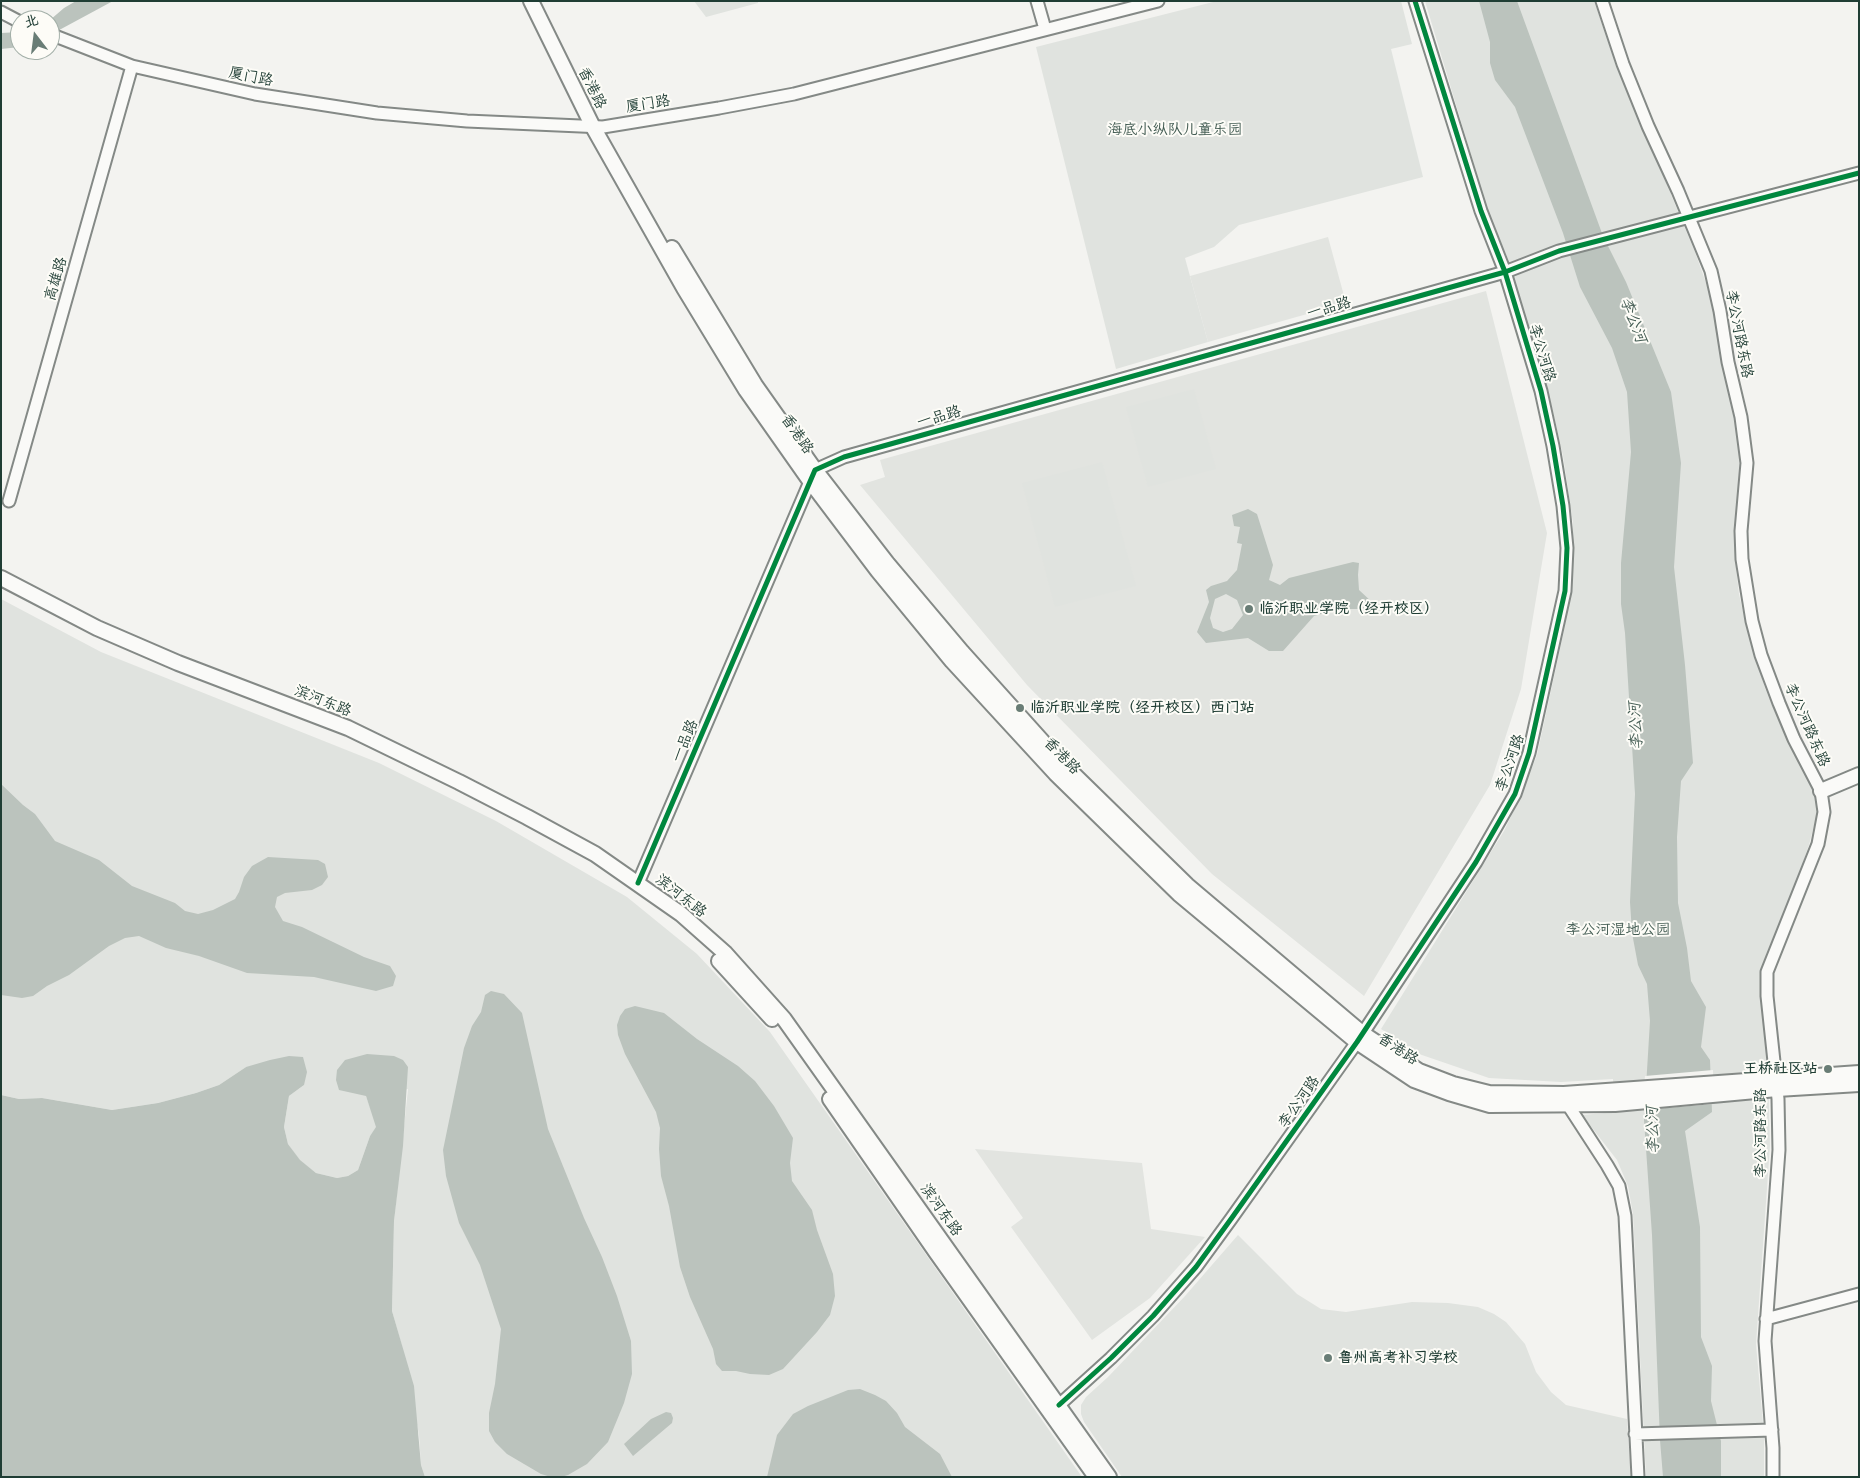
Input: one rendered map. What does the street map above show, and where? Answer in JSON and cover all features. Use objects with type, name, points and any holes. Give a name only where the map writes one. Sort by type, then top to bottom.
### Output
[{"type":"main road","name":"香港路","points":[[531,1],[598,127],[698,293],[813,476],[962,652],[1059,760],[1187,885],[1360,1038],[1414,1080],[1457,1096],[1490,1105],[1568,1105],[1614,1097],[1777,1084],[1859,1073]]},
{"type":"main road","name":"香港路","points":[[541,1],[598,127]]},
{"type":"main road","name":"滨河东路","points":[[1,578],[97,628],[178,663],[348,728],[527,817],[595,854],[681,914],[725,953],[784,1018],[1109,1477]]},
{"type":"main road","name":"滨河东路","points":[[1,588],[95,637],[170,669],[330,730],[456,790],[589,861],[672,919],[718,959],[778,1025],[1096,1477]]},
{"type":"main road","points":[[1822,791],[1859,775]]},
{"type":"main road","name":"香港路","points":[[1360,1038],[1418,1071],[1453,1084],[1489,1093],[1614,1097]]},
{"type":"main road","name":"香港路","points":[[1777,1084],[1859,1084]]},
{"type":"street","points":[[1037,1],[1045,29]]},
{"type":"street","name":"厦门路","points":[[60,38],[132,66],[255,94],[377,113],[467,122],[598,127],[794,94],[1158,1]]},
{"type":"street","name":"李公河路","points":[[1059,1405],[1111,1358],[1153,1316],[1196,1267],[1360,1038],[1476,862],[1515,794],[1529,754],[1565,591],[1567,548],[1563,506],[1553,446],[1541,392],[1505,272],[1481,211],[1415,1]]},
{"type":"street","name":"李公河路东路","points":[[1602,1],[1634,91],[1711,271],[1720,311],[1728,362],[1741,417],[1747,463],[1741,531],[1742,559],[1752,622],[1761,655],[1779,703],[1794,739],[1822,791],[1824,812],[1818,844],[1767,972],[1767,996],[1777,1084],[1779,1150],[1765,1341],[1774,1448],[1772,1477]]},
{"type":"street","name":"高雄路","points":[[9,502],[132,66]]},
{"type":"street","name":"一品路","points":[[638,883],[813,476],[844,457],[1505,272],[1559,251],[1611,236],[1859,173]]},
{"type":"street","points":[[1568,1105],[1607,1165],[1618,1186],[1625,1216],[1638,1477]]},
{"type":"street","points":[[1766,1319],[1859,1294]]},
{"type":"street","points":[[1635,1434],[1772,1430]]},
{"type":"shaded area","points":[[1328,237],[1346,303],[1208,342],[1190,276]]},
{"type":"shaded area","name":"临沂职业学院（经开校区）","points":[[1486,291],[1547,533],[1521,689],[1490,785],[1364,996],[1212,874],[1027,685],[860,485],[885,477],[880,460]]},
{"type":"shaded area","points":[[975,1149],[1142,1163],[1151,1229],[1205,1237],[1150,1298],[1092,1340],[1011,1227],[1023,1218]]},
{"type":"green space","points":[[694,1],[758,1],[758,3],[706,17]]},
{"type":"green space","name":"海底小纵队儿童乐园","points":[[1217,1],[1401,1],[1412,44],[1391,49],[1423,177],[1239,225],[1214,247],[1185,258],[1208,342],[1116,369],[1036,47]]},
{"type":"green space","name":"李公河湿地公园","points":[[1425,1],[1594,1],[1617,65],[1695,252],[1715,308],[1722,360],[1738,431],[1740,461],[1735,557],[1739,594],[1747,629],[1765,688],[1784,733],[1816,794],[1818,810],[1809,845],[1790,900],[1767,952],[1761,972],[1760,991],[1768,1068],[1770,1146],[1756,1344],[1764,1435],[1764,1477],[1646,1477],[1633,1214],[1628,1186],[1617,1160],[1582,1115],[1615,1112],[1613,1079],[1561,1082],[1489,1078],[1419,1054],[1381,1029],[1504,831],[1522,793],[1537,755],[1564,630],[1573,572],[1573,523],[1563,456],[1548,390],[1508,259],[1488,212]]},
{"type":"green space","points":[[1194,389],[1216,469],[1148,487],[1126,407]]},
{"type":"green space","points":[[1102,462],[1136,586],[1055,607],[1022,483]]},
{"type":"green space","points":[[1,599],[101,652],[379,763],[496,821],[627,897],[697,954],[770,1032],[1082,1477],[425,1477],[421,1465],[419,1435],[402,1346],[392,1311],[394,1221],[408,1089],[366,1096],[377,1127],[370,1136],[358,1170],[348,1176],[337,1178],[316,1173],[300,1161],[288,1144],[284,1127],[289,1096],[304,1085],[246,1067],[219,1085],[196,1093],[158,1103],[112,1110],[42,1098],[19,1099],[1,1095]]},
{"type":"green space","name":"鲁州高考补习学校","points":[[1238,1235],[1297,1294],[1321,1309],[1346,1312],[1412,1302],[1448,1303],[1478,1307],[1494,1314],[1506,1322],[1525,1344],[1536,1372],[1551,1392],[1566,1405],[1627,1419],[1631,1477],[1122,1477],[1084,1422],[1081,1414],[1081,1405],[1086,1397],[1108,1377],[1185,1296]]},
{"type":"water","points":[[76,1],[113,1],[60,30],[60,11]]},
{"type":"water","name":"李公河","points":[[1479,1],[1517,1],[1603,236],[1626,282],[1671,392],[1681,463],[1674,567],[1693,763],[1681,781],[1677,837],[1678,903],[1691,981],[1706,1007],[1701,1047],[1710,1060],[1712,1112],[1685,1131],[1700,1227],[1701,1337],[1712,1366],[1711,1401],[1721,1441],[1721,1477],[1663,1477],[1652,1235],[1644,1120],[1650,1021],[1647,984],[1638,965],[1632,933],[1630,902],[1635,794],[1625,633],[1621,604],[1621,563],[1631,452],[1627,392],[1612,348],[1580,287],[1563,233],[1515,107],[1495,80],[1490,63],[1490,42]]},
{"type":"water","points":[[1,33],[10,33],[10,48],[1,49]]},
{"type":"water","points":[[1248,509],[1257,514],[1273,565],[1269,580],[1280,585],[1289,578],[1353,562],[1359,563],[1359,590],[1373,603],[1363,609],[1339,609],[1314,616],[1283,651],[1269,651],[1248,638],[1206,643],[1197,632],[1209,602],[1206,590],[1211,586],[1227,581],[1237,570],[1242,544],[1237,543],[1240,527],[1234,526],[1232,515]],"holes":[[[1226,594],[1237,600],[1243,615],[1232,629],[1223,632],[1213,628],[1210,618],[1215,599]]]},
{"type":"water","points":[[1,784],[35,814],[55,841],[99,860],[132,886],[175,903],[185,911],[198,914],[213,910],[235,899],[244,877],[252,866],[268,857],[318,860],[325,864],[328,877],[322,885],[312,890],[285,893],[277,897],[275,907],[283,921],[302,927],[364,957],[390,966],[396,976],[393,986],[376,991],[314,977],[247,973],[199,956],[166,948],[139,936],[125,938],[109,946],[69,975],[47,986],[33,996],[22,998],[1,995]]},
{"type":"water","points":[[491,991],[504,994],[522,1013],[548,1129],[602,1257],[631,1341],[632,1374],[624,1403],[608,1442],[587,1464],[561,1477],[541,1474],[507,1454],[495,1442],[489,1431],[489,1413],[495,1384],[501,1329],[480,1265],[459,1223],[446,1176],[443,1150],[464,1048],[472,1026],[481,1012],[485,995]]},
{"type":"water","points":[[635,1006],[664,1013],[697,1039],[738,1066],[755,1081],[774,1106],[793,1138],[790,1163],[792,1181],[812,1210],[833,1274],[835,1296],[830,1315],[817,1332],[783,1369],[769,1375],[722,1371],[716,1364],[713,1349],[690,1297],[680,1267],[669,1206],[661,1176],[660,1128],[656,1112],[625,1054],[618,1035],[617,1025],[620,1016],[625,1009]]},
{"type":"water","points":[[367,1054],[394,1056],[403,1060],[408,1067],[403,1146],[394,1221],[392,1311],[414,1386],[421,1465],[425,1477],[1,1477],[1,1095],[19,1099],[42,1098],[112,1110],[158,1103],[196,1093],[219,1085],[246,1067],[289,1056],[303,1057],[307,1072],[304,1085],[289,1096],[284,1127],[288,1144],[300,1160],[316,1173],[337,1178],[348,1176],[358,1170],[370,1136],[376,1127],[366,1096],[339,1090],[336,1080],[337,1070],[345,1060]]},
{"type":"water","points":[[860,1389],[886,1401],[897,1413],[905,1427],[940,1454],[952,1477],[767,1477],[777,1435],[793,1414],[848,1390]]},
{"type":"water","points":[[666,1412],[671,1413],[672,1423],[633,1456],[624,1444],[651,1419]]},
{"type":"pier","points":[[1713,1070],[1714,1104],[1642,1110],[1645,1076]]},
{"type":"cycle path","points":[[1059,1405],[1111,1358],[1153,1316],[1196,1267],[1231,1219],[1357,1042],[1476,862],[1515,794],[1529,753],[1565,591],[1567,548],[1563,506],[1541,391],[1505,272],[1481,211],[1415,1]]},
{"type":"cycle path","points":[[638,883],[815,470],[844,457],[1505,272],[1559,251],[1859,173]]},
{"type":"place","name":"临沂职业学院（经开校区）","points":[[1249,609]]},
{"type":"place","name":"临沂职业学院（经开校区）西门站","points":[[1020,708]]},
{"type":"place","name":"王桥社区站","points":[[1828,1069]]},
{"type":"place","name":"鲁州高考补习学校","points":[[1328,1358]]}]
